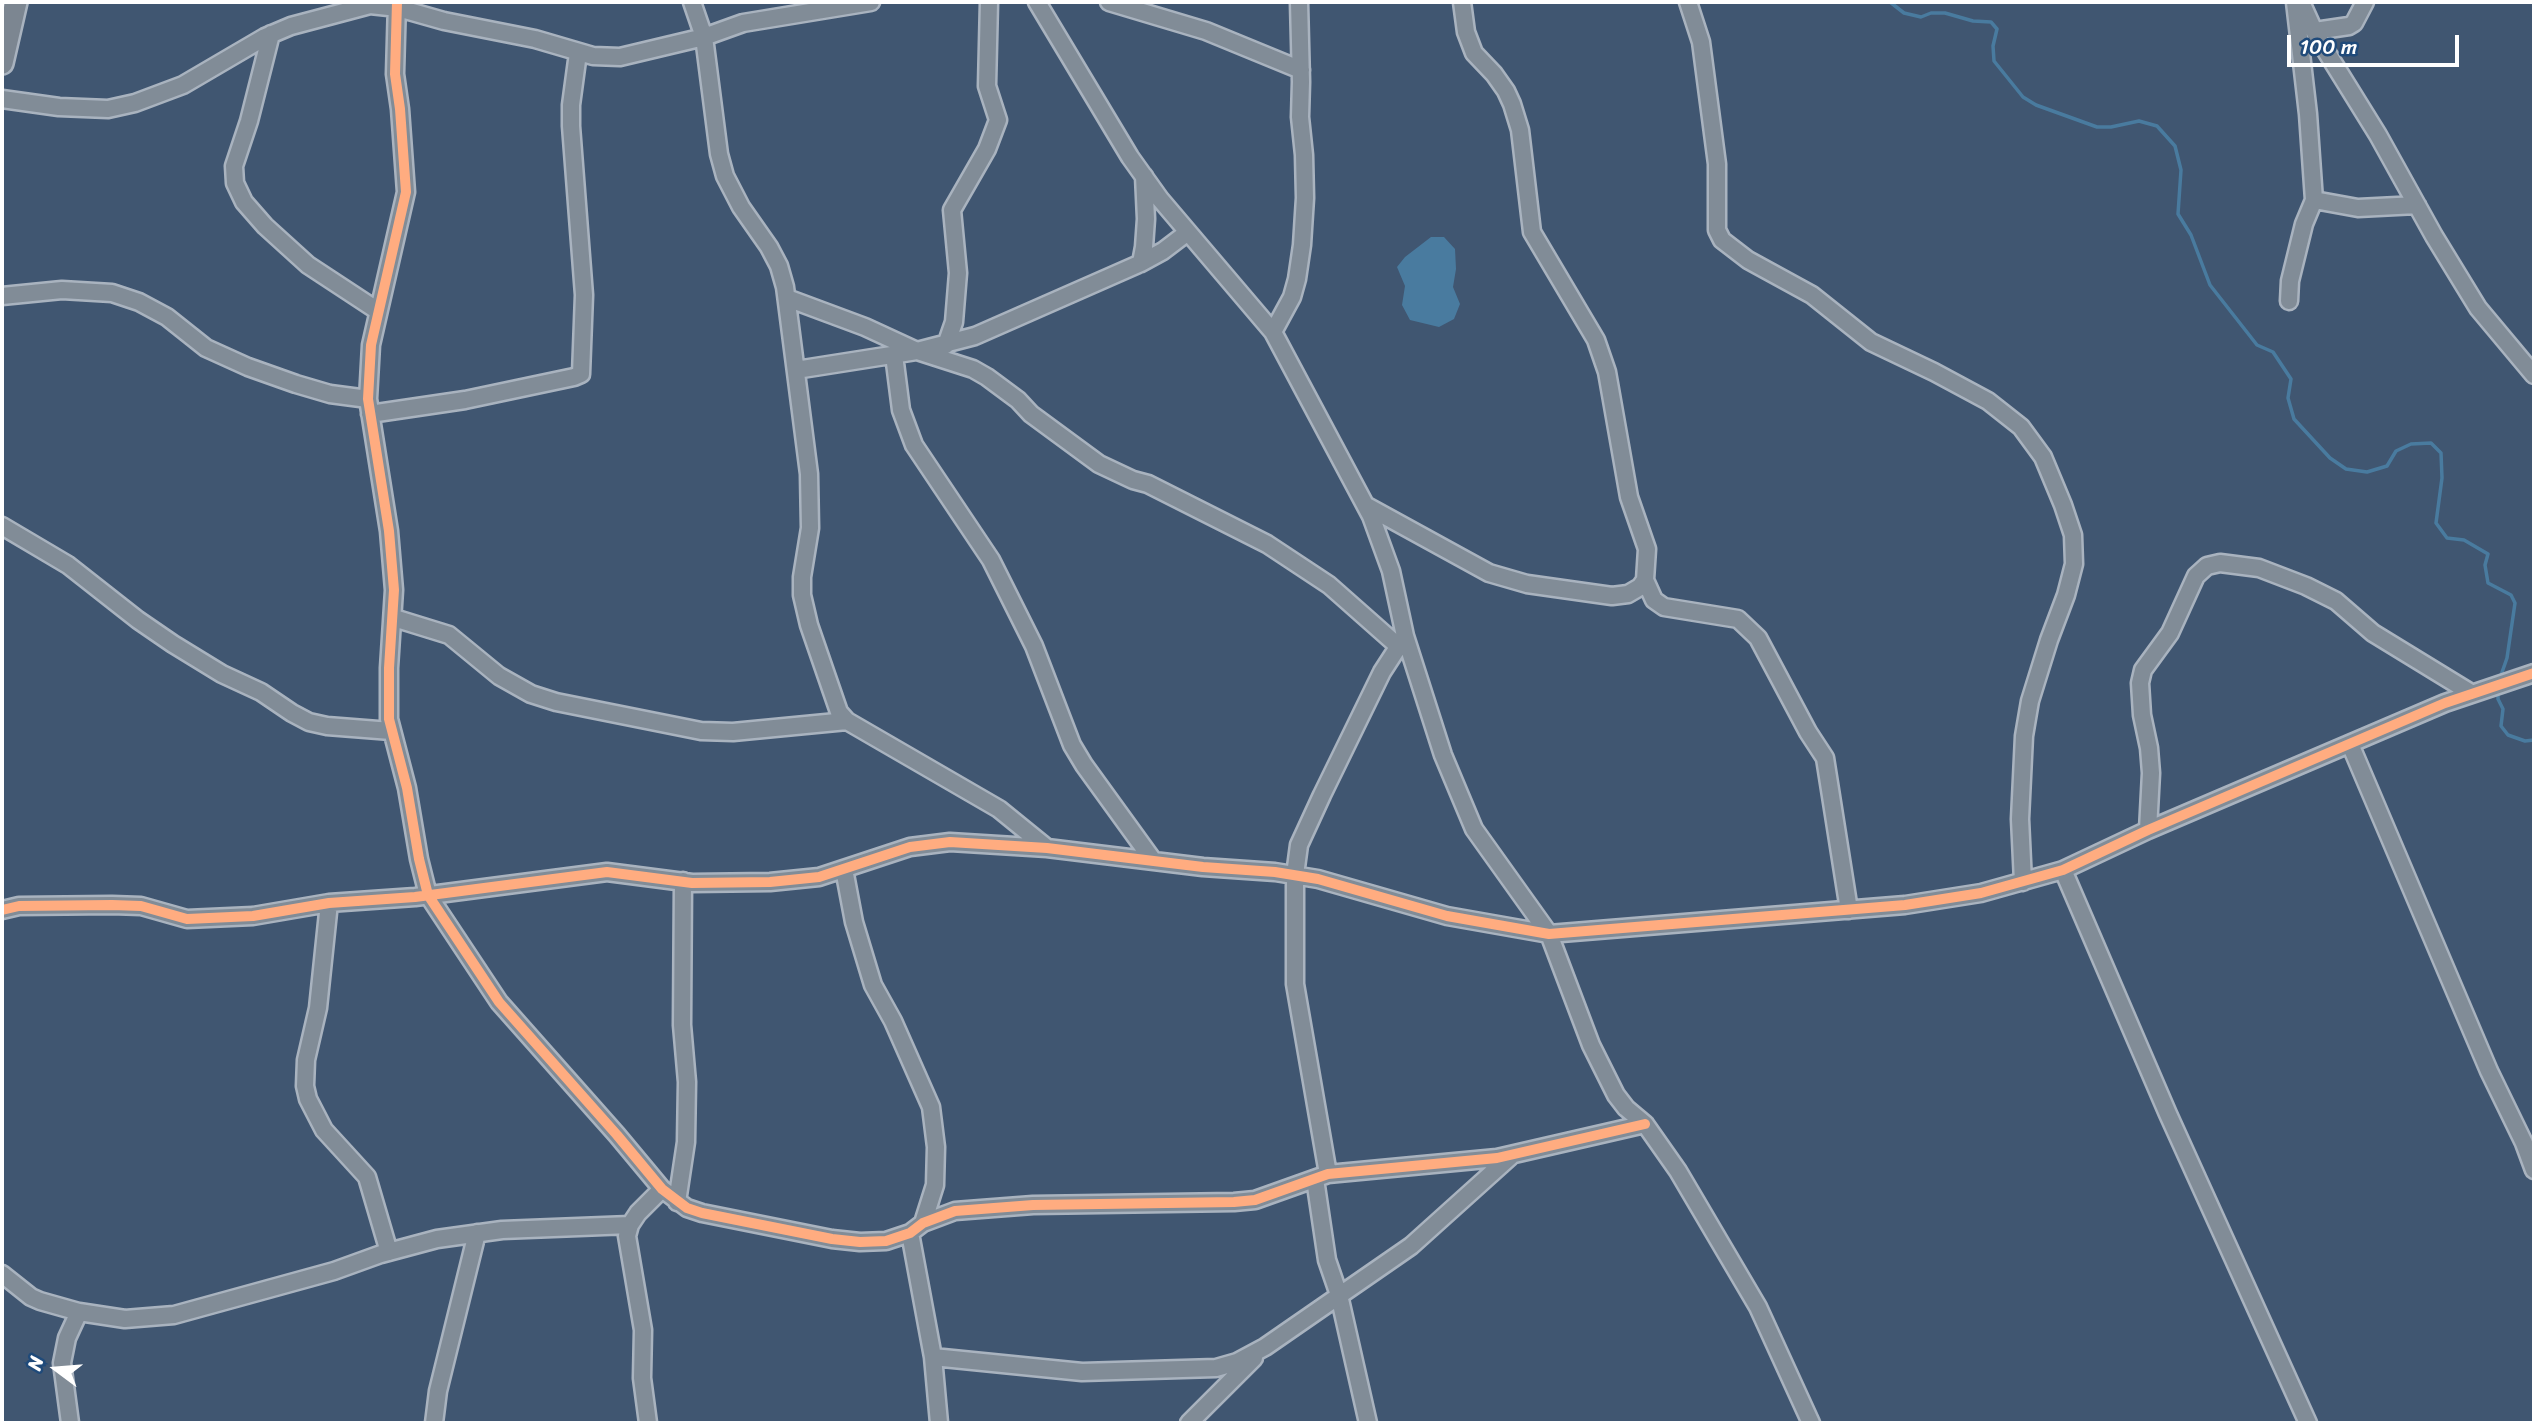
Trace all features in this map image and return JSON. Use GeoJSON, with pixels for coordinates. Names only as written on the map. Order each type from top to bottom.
{"type":"FeatureCollection","features":[{"type":"Feature","properties":{"kind":"main road"},"geometry":{"type":"LineString","coordinates":[[2,63],[16,2]]}},
{"type":"Feature","properties":{"kind":"street"},"geometry":{"type":"LineString","coordinates":[[692,2],[704,37],[724,176],[779,266],[787,299],[809,488],[810,528],[802,577],[802,595],[809,625],[839,712],[847,721],[999,809],[1047,848]]}},
{"type":"Feature","properties":{"kind":"street"},"geometry":{"type":"LineString","coordinates":[[2,99],[59,107],[108,109],[135,103],[183,85],[271,34],[303,22],[370,5],[398,5],[444,22],[536,39],[578,53],[620,57],[704,37],[743,23],[871,2]]}},
{"type":"Feature","properties":{"kind":"street"},"geometry":{"type":"LineString","coordinates":[[946,345],[954,322],[958,273],[952,210],[987,149],[998,120],[987,86],[989,2]]}},
{"type":"Feature","properties":{"kind":"street"},"geometry":{"type":"LineString","coordinates":[[1037,2],[1130,157],[1188,232],[1273,332],[1371,516],[1391,572],[1402,641],[1443,755],[1474,829],[1549,934],[1591,1045],[1616,1095],[1626,1108],[1645,1124],[1678,1171],[1758,1307],[1811,1423]]}},
{"type":"Feature","properties":{"kind":"street"},"geometry":{"type":"LineString","coordinates":[[1109,2],[1206,31],[1301,69]]}},
{"type":"Feature","properties":{"kind":"street"},"geometry":{"type":"LineString","coordinates":[[1273,332],[1292,297],[1302,245],[1305,198],[1300,117],[1299,2]]}},
{"type":"Feature","properties":{"kind":"street"},"geometry":{"type":"LineString","coordinates":[[1462,2],[1466,32],[1474,53],[1506,91],[1520,130],[1532,232],[1596,340],[1607,372],[1629,497],[1647,549],[1645,580],[1654,600],[1664,607],[1738,619],[1758,638],[1808,732],[1825,758],[1849,910]]}},
{"type":"Feature","properties":{"kind":"street"},"geometry":{"type":"LineString","coordinates":[[1688,2],[1701,42],[1717,164],[1717,230],[1722,240],[1748,260],[1812,295],[1871,342],[1988,401],[2021,427],[2043,457],[2063,505],[2073,535],[2074,564],[2029,701],[2021,793],[2023,881]]}},
{"type":"Feature","properties":{"kind":"street"},"geometry":{"type":"LineString","coordinates":[[2289,301],[2290,281],[2304,224],[2314,200],[2308,114],[2295,2]]}},
{"type":"Feature","properties":{"kind":"street"},"geometry":{"type":"LineString","coordinates":[[2301,2],[2315,32],[2478,308],[2534,375]]}},
{"type":"Feature","properties":{"kind":"street"},"geometry":{"type":"LineString","coordinates":[[2315,32],[2349,26],[2354,23],[2365,2]]}},
{"type":"Feature","properties":{"kind":"street"},"geometry":{"type":"LineString","coordinates":[[398,5],[394,44],[395,74],[406,192],[371,345],[369,407],[389,531],[394,590],[389,719],[407,788],[419,859],[428,895],[499,1002],[662,1189],[677,1202],[702,1213],[832,1239],[886,1241],[956,1211],[1033,1205],[1234,1202],[1255,1199],[1322,1177],[1480,1161],[1645,1124]]}},
{"type":"Feature","properties":{"kind":"street"},"geometry":{"type":"LineString","coordinates":[[271,34],[249,121],[234,166],[235,183],[244,202],[265,226],[299,257],[378,311]]}},
{"type":"Feature","properties":{"kind":"street"},"geometry":{"type":"LineString","coordinates":[[2,296],[62,290],[112,293],[139,302],[167,317],[206,348],[248,367],[369,407],[465,400],[574,377],[581,373],[584,295],[570,115],[578,53]]}},
{"type":"Feature","properties":{"kind":"street"},"geometry":{"type":"LineString","coordinates":[[1141,263],[1146,219],[1144,176]]}},
{"type":"Feature","properties":{"kind":"street"},"geometry":{"type":"LineString","coordinates":[[2314,200],[2358,208],[2417,205]]}},
{"type":"Feature","properties":{"kind":"street"},"geometry":{"type":"LineString","coordinates":[[796,370],[917,351],[975,336],[1141,263],[1164,251],[1188,232]]}},
{"type":"Feature","properties":{"kind":"street"},"geometry":{"type":"LineString","coordinates":[[787,299],[865,327],[917,351],[973,369],[1018,400],[1031,415],[1099,464],[1132,480],[1148,484],[1267,544],[1329,584],[1402,641]]}},
{"type":"Feature","properties":{"kind":"street"},"geometry":{"type":"LineString","coordinates":[[894,355],[901,410],[914,445],[991,561],[1034,646],[1072,745],[1152,859]]}},
{"type":"Feature","properties":{"kind":"street"},"geometry":{"type":"LineString","coordinates":[[1365,505],[1489,573],[1527,584],[1612,596],[1628,594],[1640,587],[1645,580]]}},
{"type":"Feature","properties":{"kind":"street"},"geometry":{"type":"LineString","coordinates":[[2,526],[68,565],[173,644],[222,674],[261,692],[309,722],[327,726],[391,730]]}},
{"type":"Feature","properties":{"kind":"street"},"geometry":{"type":"LineString","coordinates":[[2148,830],[2151,773],[2140,683],[2143,670],[2171,633],[2196,576],[2207,566],[2220,563],[2259,568],[2306,586],[2336,601],[2373,633],[2471,693]]}},
{"type":"Feature","properties":{"kind":"street"},"geometry":{"type":"LineString","coordinates":[[394,618],[449,635],[499,676],[531,694],[556,702],[701,731],[733,732],[847,721]]}},
{"type":"Feature","properties":{"kind":"street"},"geometry":{"type":"LineString","coordinates":[[1368,1423],[1339,1295],[1327,1260],[1322,1177],[1295,984],[1295,875],[1299,845],[1382,673],[1402,641]]}},
{"type":"Feature","properties":{"kind":"street"},"geometry":{"type":"LineString","coordinates":[[2,910],[19,906],[141,906],[187,919],[253,916],[328,902],[428,895],[607,872],[683,881],[770,882],[820,877],[910,847],[950,842],[1047,848],[1295,875],[1318,879],[1447,916],[1549,934],[1905,905],[1981,893],[2063,870],[2148,830],[2471,693],[2534,673]]}},
{"type":"Feature","properties":{"kind":"street"},"geometry":{"type":"LineString","coordinates":[[2350,744],[2534,1170]]}},
{"type":"Feature","properties":{"kind":"street"},"geometry":{"type":"LineString","coordinates":[[844,869],[854,922],[873,985],[893,1021],[931,1107],[936,1147],[935,1185],[916,1228],[939,1423]]}},
{"type":"Feature","properties":{"kind":"street"},"geometry":{"type":"LineString","coordinates":[[2063,870],[2168,1114],[2308,1423]]}},
{"type":"Feature","properties":{"kind":"street"},"geometry":{"type":"LineString","coordinates":[[677,1202],[686,1142],[687,1082],[682,1025],[683,881]]}},
{"type":"Feature","properties":{"kind":"street"},"geometry":{"type":"LineString","coordinates":[[328,902],[318,1008],[306,1060],[305,1086],[308,1099],[324,1129],[367,1177],[388,1252]]}},
{"type":"Feature","properties":{"kind":"street"},"geometry":{"type":"LineString","coordinates":[[933,1357],[1082,1372],[1216,1368],[1237,1362],[1265,1347],[1411,1246],[1513,1155]]}},
{"type":"Feature","properties":{"kind":"street"},"geometry":{"type":"LineString","coordinates":[[648,1423],[642,1378],[643,1330],[627,1236],[638,1213],[662,1189]]}},
{"type":"Feature","properties":{"kind":"street"},"geometry":{"type":"LineString","coordinates":[[2,1274],[31,1297],[79,1312],[125,1319],[174,1315],[334,1271],[436,1239],[502,1230],[631,1225]]}},
{"type":"Feature","properties":{"kind":"street"},"geometry":{"type":"LineString","coordinates":[[434,1423],[438,1391],[477,1233]]}},
{"type":"Feature","properties":{"kind":"street"},"geometry":{"type":"LineString","coordinates":[[70,1423],[62,1363],[67,1338],[79,1312]]}},
{"type":"Feature","properties":{"kind":"street"},"geometry":{"type":"LineString","coordinates":[[1189,1423],[1265,1347]]}},
{"type":"Feature","properties":{"kind":"water"},"geometry":{"type":"Polygon","coordinates":[[[1431,237],[1444,237],[1455,249],[1453,287],[1460,304],[1454,319],[1439,327],[1410,320],[1402,305],[1405,286],[1397,267],[1405,257],[1431,237]]]}},
{"type":"Feature","properties":{"kind":"waterway"},"geometry":{"type":"LineString","coordinates":[[1890,2],[1904,13],[1921,17],[1931,13],[1945,13],[1973,21],[1991,22],[1997,29],[1993,46],[1994,61],[2023,97],[2036,105],[2097,127],[2139,121],[2157,126],[2175,146],[2181,170],[2178,214],[2191,235],[2210,285],[2257,345],[2273,352],[2291,379],[2288,398],[2294,419],[2330,458],[2346,469],[2367,472],[2387,466],[2396,451],[2411,444],[2431,443],[2441,453],[2442,478],[2436,523],[2447,538],[2464,540],[2488,554],[2485,565],[2488,583],[2511,595],[2515,603],[2507,658],[2500,678]]}},
{"type":"Feature","properties":{"kind":"waterway"},"geometry":{"type":"LineString","coordinates":[[2498,689],[2498,699],[2503,709],[2501,726],[2508,735],[2525,741],[2534,740]]}},
{"type":"Feature","properties":{"kind":"cycle path"},"geometry":{"type":"LineString","coordinates":[[397,2],[395,74],[406,192],[371,345],[368,399],[389,531],[394,590],[389,719],[407,788],[419,859],[428,895],[499,1002],[662,1189],[687,1208],[702,1213],[832,1239],[886,1241],[910,1233],[923,1223],[955,1211],[1033,1205],[1255,1200],[1328,1174],[1497,1158],[1645,1124]]}},
{"type":"Feature","properties":{"kind":"cycle path"},"geometry":{"type":"LineString","coordinates":[[2,910],[19,906],[112,905],[141,906],[187,919],[253,916],[329,903],[415,897],[607,872],[692,883],[770,882],[819,877],[910,847],[950,842],[1047,848],[1203,867],[1275,872],[1318,879],[1447,916],[1549,934],[1905,905],[1981,893],[2063,870],[2148,830],[2445,703],[2534,673]]}}]}
